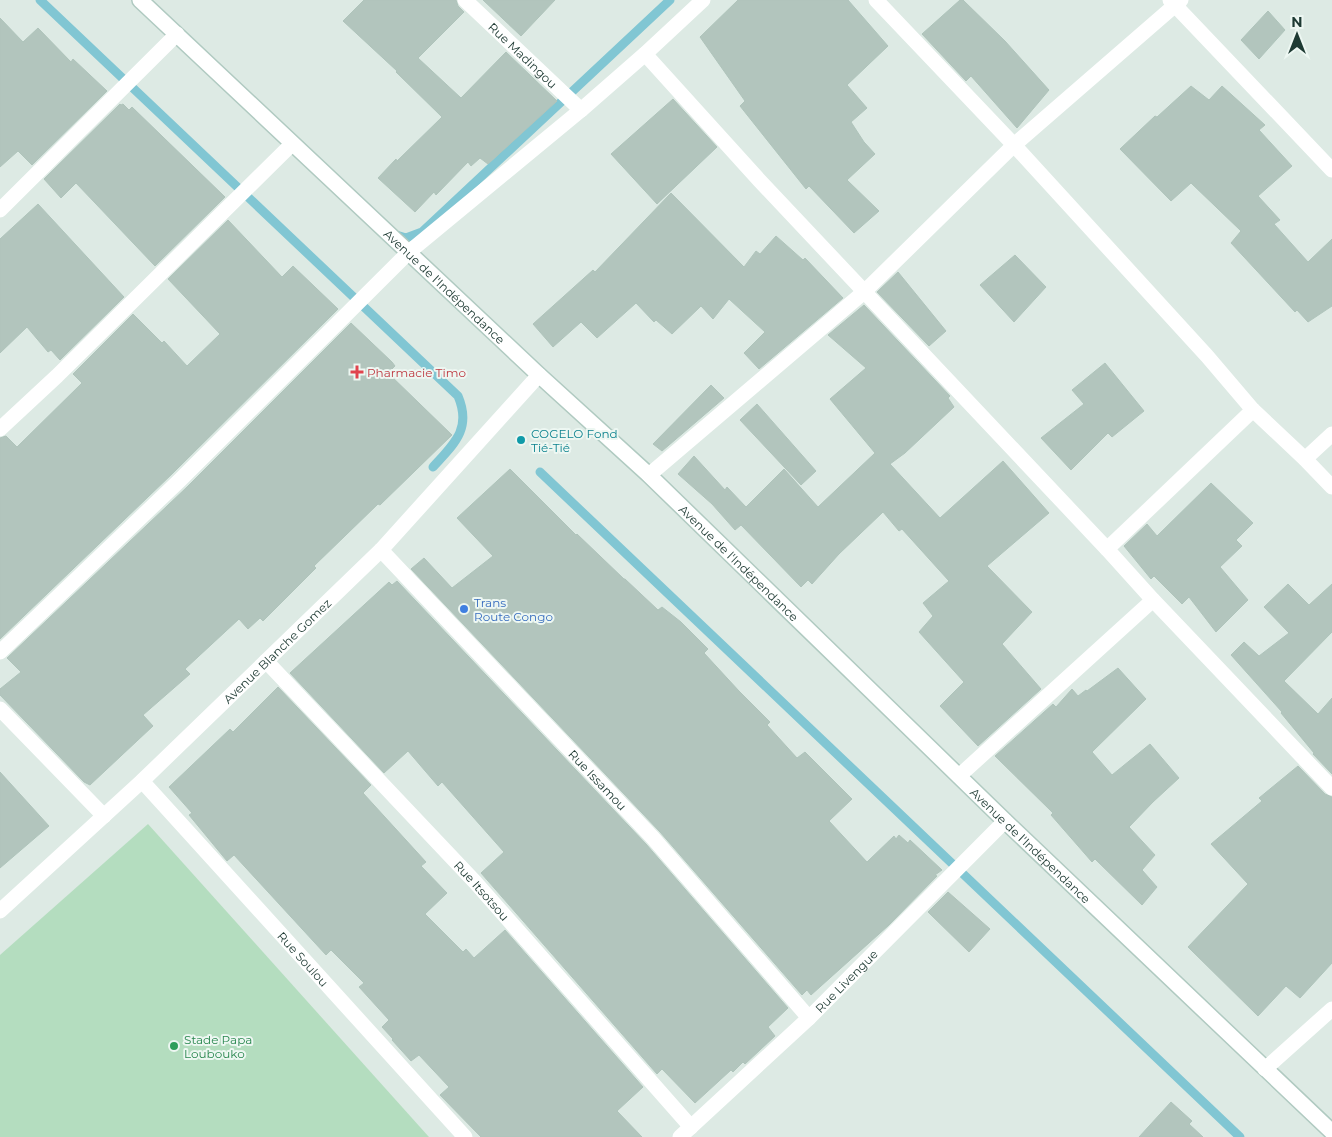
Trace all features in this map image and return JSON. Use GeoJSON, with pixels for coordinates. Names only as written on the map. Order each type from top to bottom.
{"type":"FeatureCollection","features":[{"type":"Feature","properties":{"kind":"street","name":"Avenue de l'Indépendance"},"geometry":{"type":"LineString","coordinates":[[140,0],[539,375],[649,475],[1005,821],[1332,1132]]}},
{"type":"Feature","properties":{"kind":"street","name":"Rue Madingou"},"geometry":{"type":"LineString","coordinates":[[464,0],[581,110]]}},
{"type":"Feature","properties":{"kind":"street"},"geometry":{"type":"LineString","coordinates":[[0,652],[180,480],[409,252],[581,110],[703,0]]}},
{"type":"Feature","properties":{"kind":"street"},"geometry":{"type":"LineString","coordinates":[[876,0],[1014,145],[1207,356],[1253,410],[1332,487]]}},
{"type":"Feature","properties":{"kind":"street"},"geometry":{"type":"LineString","coordinates":[[649,475],[864,292],[1014,145],[1175,2],[1332,170]]}},
{"type":"Feature","properties":{"kind":"street"},"geometry":{"type":"LineString","coordinates":[[0,210],[177,34]]}},
{"type":"Feature","properties":{"kind":"street"},"geometry":{"type":"LineString","coordinates":[[645,54],[759,180],[1332,788]]}},
{"type":"Feature","properties":{"kind":"street"},"geometry":{"type":"LineString","coordinates":[[0,429],[57,376],[292,144]]}},
{"type":"Feature","properties":{"kind":"street","name":"Avenue Blanche Gomez"},"geometry":{"type":"LineString","coordinates":[[0,911],[142,781],[381,550],[539,375]]}},
{"type":"Feature","properties":{"kind":"street"},"geometry":{"type":"LineString","coordinates":[[1107,549],[1253,410]]}},
{"type":"Feature","properties":{"kind":"street"},"geometry":{"type":"LineString","coordinates":[[1305,459],[1332,434]]}},
{"type":"Feature","properties":{"kind":"street","name":"Rue Issamou"},"geometry":{"type":"LineString","coordinates":[[381,550],[647,831],[808,1018]]}},
{"type":"Feature","properties":{"kind":"street"},"geometry":{"type":"LineString","coordinates":[[959,776],[1153,600]]}},
{"type":"Feature","properties":{"kind":"street","name":"Rue Itsotsou"},"geometry":{"type":"LineString","coordinates":[[266,661],[475,882],[686,1132]]}},
{"type":"Feature","properties":{"kind":"street"},"geometry":{"type":"LineString","coordinates":[[0,709],[104,816]]}},
{"type":"Feature","properties":{"kind":"street","name":"Rue Soulou"},"geometry":{"type":"LineString","coordinates":[[142,781],[464,1137]]}},
{"type":"Feature","properties":{"kind":"street","name":"Rue Livengue"},"geometry":{"type":"LineString","coordinates":[[686,1132],[808,1018],[1005,821]]}},
{"type":"Feature","properties":{"kind":"street"},"geometry":{"type":"LineString","coordinates":[[1265,1069],[1332,1009]]}},
{"type":"Feature","properties":{"kind":"green space","name":"Stade Papa Loubouko"},"geometry":{"type":"Polygon","coordinates":[[[148,824],[429,1137],[0,1137],[0,955],[148,824]]]}},
{"type":"Feature","properties":{"kind":"building"},"geometry":{"type":"Polygon","coordinates":[[[364,0],[456,0],[458,6],[464,12],[418,58],[461,98],[506,52],[557,101],[488,164],[480,158],[471,166],[468,162],[436,195],[434,192],[415,212],[378,178],[442,117],[397,71],[343,21],[364,0]]]}},
{"type":"Feature","properties":{"kind":"building"},"geometry":{"type":"Polygon","coordinates":[[[483,0],[555,0],[521,36],[483,0]]]}},
{"type":"Feature","properties":{"kind":"building"},"geometry":{"type":"Polygon","coordinates":[[[738,0],[848,0],[888,46],[847,85],[867,108],[851,122],[864,142],[875,154],[847,180],[879,211],[854,233],[809,186],[806,189],[740,106],[745,101],[700,37],[738,0]]]}},
{"type":"Feature","properties":{"kind":"building"},"geometry":{"type":"Polygon","coordinates":[[[960,0],[963,0],[1005,41],[1049,90],[1017,128],[971,76],[966,81],[922,34],[960,0]]]}},
{"type":"Feature","properties":{"kind":"building"},"geometry":{"type":"Polygon","coordinates":[[[1268,11],[1285,30],[1259,59],[1241,40],[1268,11]]]}},
{"type":"Feature","properties":{"kind":"building"},"geometry":{"type":"Polygon","coordinates":[[[0,18],[23,42],[38,28],[71,62],[73,59],[107,91],[32,165],[18,151],[0,167],[0,18]]]}},
{"type":"Feature","properties":{"kind":"building"},"geometry":{"type":"Polygon","coordinates":[[[1191,86],[1209,100],[1222,86],[1265,125],[1259,130],[1292,166],[1258,196],[1280,220],[1274,224],[1308,262],[1332,239],[1332,306],[1308,322],[1297,310],[1295,312],[1231,243],[1241,231],[1191,183],[1171,201],[1120,149],[1191,86]]]}},
{"type":"Feature","properties":{"kind":"building"},"geometry":{"type":"Polygon","coordinates":[[[673,99],[717,147],[657,204],[611,154],[673,99]]]}},
{"type":"Feature","properties":{"kind":"building"},"geometry":{"type":"Polygon","coordinates":[[[120,104],[123,104],[129,110],[132,107],[225,197],[155,266],[76,183],[61,198],[44,179],[120,104]]]}},
{"type":"Feature","properties":{"kind":"building"},"geometry":{"type":"Polygon","coordinates":[[[671,193],[744,267],[756,251],[760,254],[776,236],[803,260],[805,258],[843,298],[759,369],[744,353],[765,332],[729,299],[713,319],[701,306],[672,334],[656,320],[654,322],[636,303],[597,338],[581,322],[553,347],[533,324],[593,270],[595,272],[671,193]]]}},
{"type":"Feature","properties":{"kind":"building"},"geometry":{"type":"Polygon","coordinates":[[[38,204],[124,297],[60,360],[51,350],[48,352],[27,327],[0,353],[0,239],[38,204]]]}},
{"type":"Feature","properties":{"kind":"building"},"geometry":{"type":"Polygon","coordinates":[[[228,220],[282,277],[293,266],[338,309],[173,473],[0,639],[0,438],[6,436],[17,447],[82,383],[73,374],[133,314],[162,343],[164,341],[187,366],[220,334],[168,279],[228,220]]]}},
{"type":"Feature","properties":{"kind":"building"},"geometry":{"type":"Polygon","coordinates":[[[1015,255],[1046,287],[1014,322],[980,285],[1015,255]]]}},
{"type":"Feature","properties":{"kind":"building"},"geometry":{"type":"Polygon","coordinates":[[[898,272],[946,331],[929,346],[877,292],[898,272]]]}},
{"type":"Feature","properties":{"kind":"building"},"geometry":{"type":"Polygon","coordinates":[[[864,305],[950,396],[948,398],[954,407],[905,453],[890,464],[940,518],[1003,461],[1049,513],[987,566],[1032,612],[1002,644],[1041,689],[978,746],[940,706],[964,682],[919,632],[933,616],[923,603],[949,581],[902,529],[899,531],[883,512],[839,554],[812,584],[808,580],[801,587],[741,525],[735,530],[712,504],[678,474],[694,456],[725,490],[727,487],[746,507],[784,469],[818,507],[875,453],[830,399],[866,368],[828,335],[864,305]]]}},
{"type":"Feature","properties":{"kind":"building"},"geometry":{"type":"Polygon","coordinates":[[[351,323],[395,366],[388,373],[452,435],[314,566],[316,568],[263,621],[260,618],[248,629],[239,619],[185,669],[190,674],[143,715],[153,726],[90,785],[84,782],[0,695],[0,689],[21,672],[7,658],[187,487],[351,323]]]}},
{"type":"Feature","properties":{"kind":"building"},"geometry":{"type":"Polygon","coordinates":[[[1105,363],[1144,411],[1112,437],[1108,433],[1071,470],[1041,438],[1084,404],[1072,390],[1105,363]]]}},
{"type":"Feature","properties":{"kind":"building"},"geometry":{"type":"Polygon","coordinates":[[[711,385],[724,398],[662,451],[653,444],[711,385]]]}},
{"type":"Feature","properties":{"kind":"building"},"geometry":{"type":"Polygon","coordinates":[[[757,404],[816,471],[801,485],[740,420],[757,404]]]}},
{"type":"Feature","properties":{"kind":"building"},"geometry":{"type":"Polygon","coordinates":[[[510,469],[576,535],[658,610],[662,607],[681,622],[708,649],[704,653],[770,722],[767,725],[797,758],[805,752],[852,799],[829,821],[867,862],[894,836],[896,839],[899,835],[908,843],[910,840],[942,870],[935,875],[937,876],[889,925],[811,995],[807,990],[802,995],[660,832],[411,569],[424,558],[452,588],[493,556],[457,518],[510,469]]]}},
{"type":"Feature","properties":{"kind":"building"},"geometry":{"type":"Polygon","coordinates":[[[1211,483],[1253,523],[1236,540],[1242,546],[1220,567],[1248,600],[1216,632],[1189,597],[1182,604],[1154,576],[1151,579],[1124,546],[1147,524],[1157,536],[1211,483]]]}},
{"type":"Feature","properties":{"kind":"building"},"geometry":{"type":"Polygon","coordinates":[[[397,581],[646,844],[788,1008],[768,1027],[775,1036],[745,1064],[743,1062],[733,1072],[731,1070],[695,1103],[662,1069],[657,1074],[481,873],[504,852],[442,782],[438,786],[408,751],[384,773],[290,673],[389,582],[392,585],[397,581]]]}},
{"type":"Feature","properties":{"kind":"building"},"geometry":{"type":"Polygon","coordinates":[[[1288,584],[1309,605],[1332,584],[1332,632],[1284,681],[1318,714],[1332,698],[1332,774],[1313,754],[1282,712],[1231,655],[1244,642],[1259,656],[1289,633],[1264,607],[1288,584]]]}},
{"type":"Feature","properties":{"kind":"building"},"geometry":{"type":"Polygon","coordinates":[[[1118,668],[1146,699],[1092,752],[1112,775],[1150,744],[1179,778],[1129,827],[1155,855],[1142,870],[1157,887],[1142,905],[1095,859],[1092,862],[1051,815],[1053,813],[995,756],[1053,704],[1056,707],[1072,689],[1078,696],[1118,668]]]}},
{"type":"Feature","properties":{"kind":"building"},"geometry":{"type":"Polygon","coordinates":[[[278,687],[371,785],[363,793],[426,862],[421,866],[447,893],[425,914],[463,952],[466,949],[474,958],[505,930],[643,1087],[617,1111],[642,1137],[481,1137],[440,1095],[449,1087],[419,1055],[411,1061],[382,1027],[389,1020],[359,987],[364,983],[331,950],[326,955],[234,855],[227,861],[189,815],[192,813],[169,787],[230,729],[233,732],[278,687]]]}},
{"type":"Feature","properties":{"kind":"building"},"geometry":{"type":"Polygon","coordinates":[[[1298,766],[1325,794],[1332,797],[1332,963],[1300,998],[1286,986],[1258,1016],[1188,947],[1248,884],[1211,844],[1262,801],[1259,798],[1298,766]]]}},
{"type":"Feature","properties":{"kind":"building"},"geometry":{"type":"Polygon","coordinates":[[[0,772],[49,826],[0,868],[0,772]]]}},
{"type":"Feature","properties":{"kind":"building"},"geometry":{"type":"Polygon","coordinates":[[[948,892],[990,929],[969,952],[928,912],[948,892]]]}},
{"type":"Feature","properties":{"kind":"building"},"geometry":{"type":"Polygon","coordinates":[[[1171,1102],[1192,1121],[1189,1124],[1203,1137],[1139,1137],[1171,1102]]]}},
{"type":"Feature","properties":{"kind":"waterway"},"geometry":{"type":"LineString","coordinates":[[40,0],[458,396],[462,408],[462,427],[454,443],[433,467]]}},
{"type":"Feature","properties":{"kind":"waterway"},"geometry":{"type":"LineString","coordinates":[[393,234],[406,238],[422,232],[670,0]]}},
{"type":"Feature","properties":{"kind":"waterway"},"geometry":{"type":"LineString","coordinates":[[540,472],[1240,1137]]}},
{"type":"Feature","properties":{"kind":"place","name":"Pharmacie Timo"},"geometry":{"type":"Point","coordinates":[357,372]}},
{"type":"Feature","properties":{"kind":"place","name":"COGELO Fond Tié-Tié"},"geometry":{"type":"Point","coordinates":[521,440]}},
{"type":"Feature","properties":{"kind":"place","name":"Trans Route Congo"},"geometry":{"type":"Point","coordinates":[464,609]}},
{"type":"Feature","properties":{"kind":"place","name":"Stade Papa Loubouko"},"geometry":{"type":"Point","coordinates":[174,1046]}}]}
